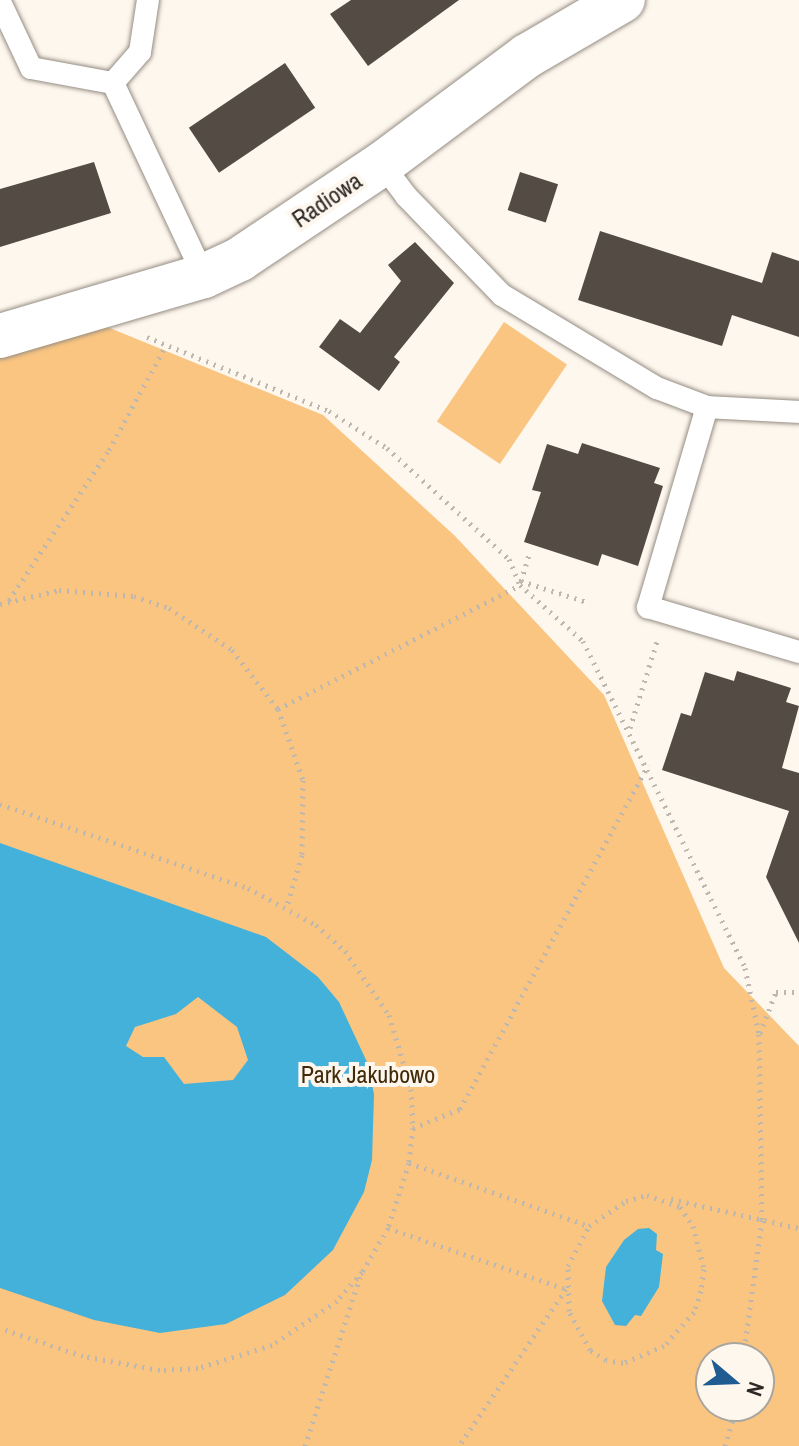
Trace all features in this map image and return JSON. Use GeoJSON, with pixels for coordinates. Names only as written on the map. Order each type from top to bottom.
{"type":"FeatureCollection","features":[{"type":"Feature","properties":{"kind":"street","name":"Radiowa"},"geometry":{"type":"LineString","coordinates":[[0,336],[204,276],[240,259],[382,164],[527,56],[623,0]]}},
{"type":"Feature","properties":{"kind":"lane"},"geometry":{"type":"LineString","coordinates":[[113,83],[140,52],[148,0]]}},
{"type":"Feature","properties":{"kind":"lane"},"geometry":{"type":"LineString","coordinates":[[0,2],[31,68],[113,83]]}},
{"type":"Feature","properties":{"kind":"lane"},"geometry":{"type":"LineString","coordinates":[[113,83],[204,276]]}},
{"type":"Feature","properties":{"kind":"lane"},"geometry":{"type":"LineString","coordinates":[[382,164],[406,196],[502,295],[657,388],[707,407],[799,412]]}},
{"type":"Feature","properties":{"kind":"lane"},"geometry":{"type":"LineString","coordinates":[[707,407],[648,607],[799,652]]}},
{"type":"Feature","properties":{"kind":"path"},"geometry":{"type":"LineString","coordinates":[[139,334],[329,411],[387,448],[509,559],[521,583],[583,641],[648,765],[745,968],[759,1034],[762,1220],[745,1342]]}},
{"type":"Feature","properties":{"kind":"path"},"geometry":{"type":"LineString","coordinates":[[8,601],[109,450],[166,345]]}},
{"type":"Feature","properties":{"kind":"path"},"geometry":{"type":"LineString","coordinates":[[521,583],[529,555]]}},
{"type":"Feature","properties":{"kind":"path"},"geometry":{"type":"LineString","coordinates":[[278,709],[521,583],[590,603]]}},
{"type":"Feature","properties":{"kind":"path"},"geometry":{"type":"LineString","coordinates":[[0,604],[59,590],[97,590],[169,608],[232,650],[278,709],[303,780],[306,817],[302,855],[287,906]]}},
{"type":"Feature","properties":{"kind":"path"},"geometry":{"type":"LineString","coordinates":[[630,729],[661,629]]}},
{"type":"Feature","properties":{"kind":"path"},"geometry":{"type":"LineString","coordinates":[[413,1128],[460,1109],[648,765]]}},
{"type":"Feature","properties":{"kind":"path"},"geometry":{"type":"LineString","coordinates":[[0,804],[287,906],[345,951],[389,1015],[411,1089],[413,1128],[409,1163],[388,1228],[362,1272],[305,1446]]}},
{"type":"Feature","properties":{"kind":"path"},"geometry":{"type":"LineString","coordinates":[[759,1034],[776,992],[799,992]]}},
{"type":"Feature","properties":{"kind":"path"},"geometry":{"type":"LineString","coordinates":[[409,1163],[589,1226]]}},
{"type":"Feature","properties":{"kind":"path"},"geometry":{"type":"LineString","coordinates":[[667,1198],[693,1226],[704,1269],[694,1312],[664,1346],[623,1363],[606,1360],[590,1350],[577,1332],[566,1289],[568,1266],[589,1226],[626,1201],[647,1195],[667,1198],[799,1228]]}},
{"type":"Feature","properties":{"kind":"path"},"geometry":{"type":"LineString","coordinates":[[388,1228],[566,1289]]}},
{"type":"Feature","properties":{"kind":"path"},"geometry":{"type":"LineString","coordinates":[[0,1328],[121,1366],[198,1368],[272,1345],[306,1326],[362,1272]]}},
{"type":"Feature","properties":{"kind":"path"},"geometry":{"type":"LineString","coordinates":[[459,1446],[566,1289]]}},
{"type":"Feature","properties":{"kind":"path"},"geometry":{"type":"LineString","coordinates":[[725,1446],[732,1422]]}},
{"type":"Feature","properties":{"kind":"green space"},"geometry":{"type":"Polygon","coordinates":[[[504,322],[567,364],[500,464],[437,421],[504,322]]]}},
{"type":"Feature","properties":{"kind":"green space","name":"Park Jakubowo"},"geometry":{"type":"Polygon","coordinates":[[[100,324],[323,415],[455,536],[604,695],[724,968],[799,1046],[799,1446],[0,1446],[0,356],[100,324]]]}},
{"type":"Feature","properties":{"kind":"water"},"geometry":{"type":"Polygon","coordinates":[[[0,843],[266,937],[318,977],[339,1002],[367,1062],[374,1094],[372,1160],[364,1192],[333,1250],[285,1295],[226,1324],[160,1333],[94,1320],[0,1288],[0,843]],[[198,997],[176,1014],[135,1027],[126,1046],[143,1057],[164,1057],[184,1084],[233,1080],[248,1060],[237,1027],[198,997]]]}},
{"type":"Feature","properties":{"kind":"water"},"geometry":{"type":"Polygon","coordinates":[[[649,1228],[657,1234],[656,1250],[663,1254],[659,1287],[641,1316],[635,1315],[626,1326],[615,1325],[602,1301],[606,1267],[624,1240],[638,1229],[649,1228]]]}},
{"type":"Feature","properties":{"kind":"building"},"geometry":{"type":"Polygon","coordinates":[[[351,0],[459,0],[368,66],[330,14],[351,0]]]}},
{"type":"Feature","properties":{"kind":"building"},"geometry":{"type":"Polygon","coordinates":[[[285,63],[315,108],[219,173],[189,128],[285,63]]]}},
{"type":"Feature","properties":{"kind":"building"},"geometry":{"type":"Polygon","coordinates":[[[94,162],[111,213],[0,247],[0,189],[94,162]]]}},
{"type":"Feature","properties":{"kind":"building"},"geometry":{"type":"Polygon","coordinates":[[[520,172],[558,184],[546,222],[508,210],[520,172]]]}},
{"type":"Feature","properties":{"kind":"building"},"geometry":{"type":"Polygon","coordinates":[[[600,231],[762,283],[772,252],[799,261],[799,337],[732,315],[722,346],[578,300],[600,231]]]}},
{"type":"Feature","properties":{"kind":"building"},"geometry":{"type":"Polygon","coordinates":[[[415,242],[454,283],[394,357],[400,362],[379,391],[319,347],[340,319],[360,333],[401,281],[388,265],[415,242]]]}},
{"type":"Feature","properties":{"kind":"building"},"geometry":{"type":"Polygon","coordinates":[[[582,443],[660,468],[654,483],[663,486],[638,566],[602,554],[598,566],[524,542],[541,492],[532,490],[547,444],[578,454],[582,443]]]}},
{"type":"Feature","properties":{"kind":"building"},"geometry":{"type":"Polygon","coordinates":[[[737,671],[791,688],[786,702],[799,706],[782,768],[799,773],[799,943],[766,877],[789,811],[662,770],[681,713],[691,716],[705,672],[734,681],[737,671]]]}}]}
